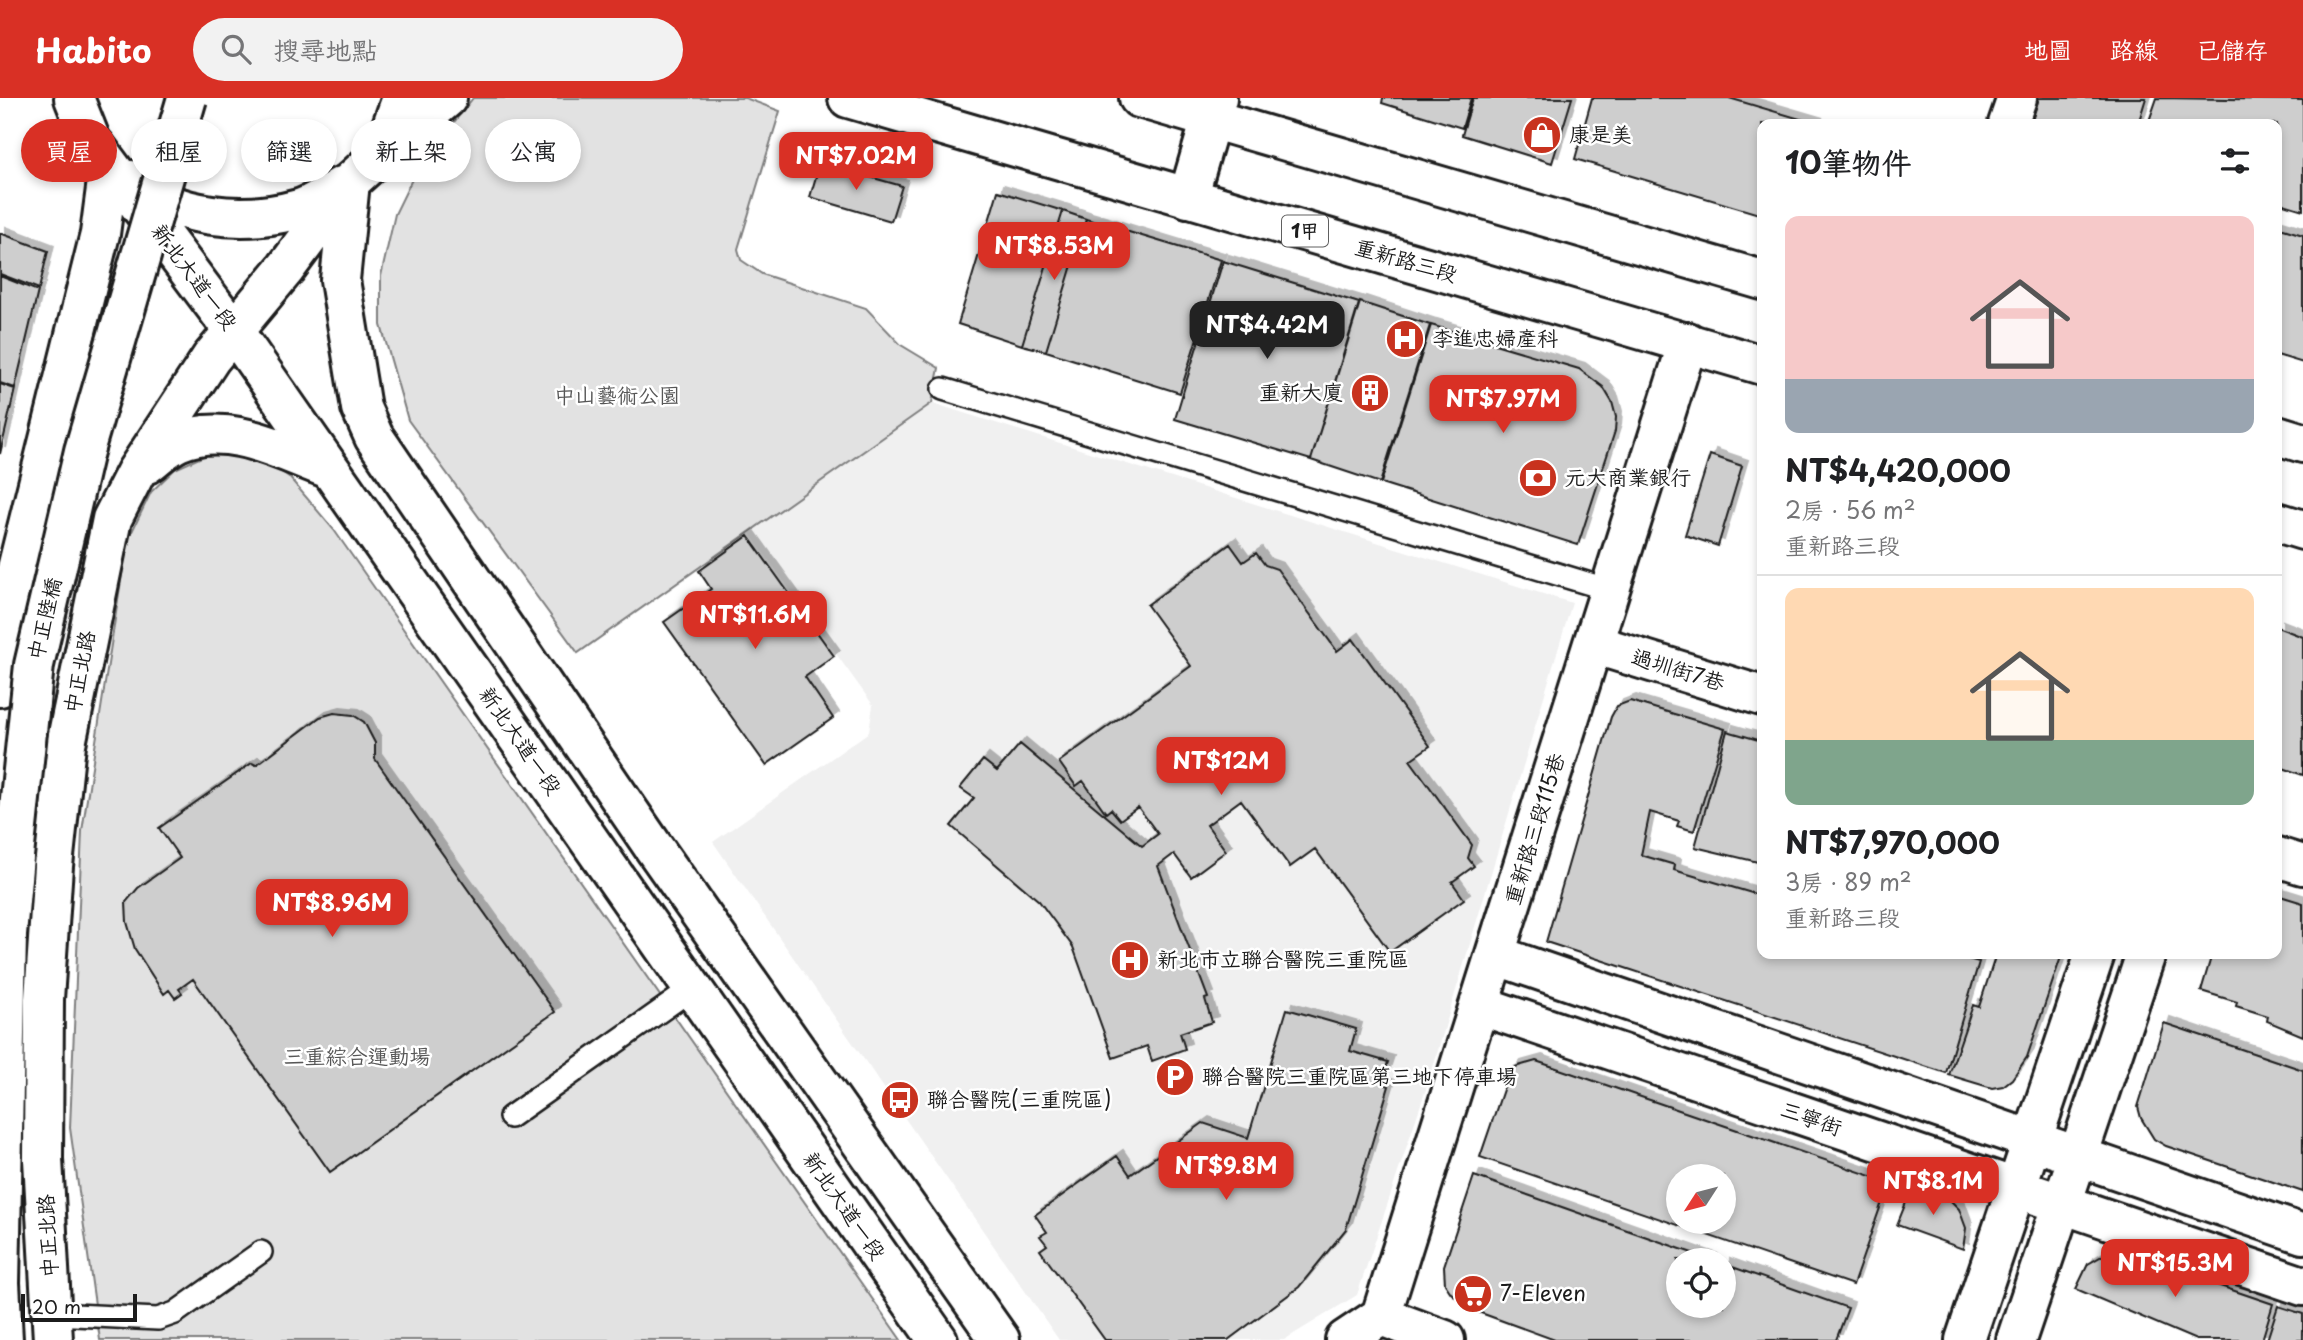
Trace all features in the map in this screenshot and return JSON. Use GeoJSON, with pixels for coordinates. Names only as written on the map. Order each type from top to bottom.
{"type":"FeatureCollection","features":[{"type":"Feature","properties":{"kind":"street"},"geometry":{"type":"LineString","coordinates":[[74,98],[83,119]]}},
{"type":"Feature","properties":{"kind":"street","name":"中正陸橋"},"geometry":{"type":"LineString","coordinates":[[2,1157],[7,933],[37,651],[84,450],[187,98]]}},
{"type":"Feature","properties":{"kind":"street","name":"中正北路"},"geometry":{"type":"LineString","coordinates":[[394,119],[402,98]]}},
{"type":"Feature","properties":{"kind":"street"},"geometry":{"type":"LineString","coordinates":[[422,119],[447,98]]}},
{"type":"Feature","properties":{"kind":"street","name":"重新路三段"},"geometry":{"type":"LineString","coordinates":[[848,98],[1757,363]]}},
{"type":"Feature","properties":{"kind":"street"},"geometry":{"type":"LineString","coordinates":[[1139,98],[1214,108],[1757,278]]}},
{"type":"Feature","properties":{"kind":"street"},"geometry":{"type":"LineString","coordinates":[[2010,119],[2017,98]]}},
{"type":"Feature","properties":{"kind":"street"},"geometry":{"type":"LineString","coordinates":[[1188,198],[1214,108]]}},
{"type":"Feature","properties":{"kind":"street"},"geometry":{"type":"LineString","coordinates":[[117,166],[138,186],[190,212],[245,219],[301,209],[350,182]]}},
{"type":"Feature","properties":{"kind":"street","name":"新北大道一段"},"geometry":{"type":"LineString","coordinates":[[117,175],[233,330],[938,1340]]}},
{"type":"Feature","properties":{"kind":"street"},"geometry":{"type":"LineString","coordinates":[[0,687],[7,580],[100,234],[107,182]]}},
{"type":"Feature","properties":{"kind":"street"},"geometry":{"type":"LineString","coordinates":[[350,182],[340,280],[361,408],[374,437],[645,833],[1000,1340]]}},
{"type":"Feature","properties":{"kind":"street","name":"中正北路"},"geometry":{"type":"LineString","coordinates":[[47,1331],[43,1158],[44,999],[53,866],[66,744],[112,519],[136,472],[211,358],[286,268],[350,182]]}},
{"type":"Feature","properties":{"kind":"street","name":"重新路三段115巷"},"geometry":{"type":"LineString","coordinates":[[1381,1316],[1688,342]]}},
{"type":"Feature","properties":{"kind":"street"},"geometry":{"type":"LineString","coordinates":[[136,472],[178,442],[210,435],[243,436],[330,469]]}},
{"type":"Feature","properties":{"kind":"street"},"geometry":{"type":"LineString","coordinates":[[2282,437],[2303,443]]}},
{"type":"Feature","properties":{"kind":"street"},"geometry":{"type":"LineString","coordinates":[[2282,524],[2303,530]]}},
{"type":"Feature","properties":{"kind":"street"},"geometry":{"type":"LineString","coordinates":[[7,580],[94,599]]}},
{"type":"Feature","properties":{"kind":"street","name":"過圳街7巷"},"geometry":{"type":"LineString","coordinates":[[1593,644],[1757,694]]}},
{"type":"Feature","properties":{"kind":"street"},"geometry":{"type":"LineString","coordinates":[[2282,859],[2303,865]]}},
{"type":"Feature","properties":{"kind":"street"},"geometry":{"type":"LineString","coordinates":[[1495,955],[2303,1234]]}},
{"type":"Feature","properties":{"kind":"street"},"geometry":{"type":"LineString","coordinates":[[1965,1340],[2093,959]]}},
{"type":"Feature","properties":{"kind":"street"},"geometry":{"type":"LineString","coordinates":[[2016,1340],[2144,959]]}},
{"type":"Feature","properties":{"kind":"street","name":"三寧街"},"geometry":{"type":"LineString","coordinates":[[1479,1005],[2303,1286]]}},
{"type":"Feature","properties":{"kind":"street"},"geometry":{"type":"LineString","coordinates":[[2,1157],[28,1318],[47,1331]]}},
{"type":"Feature","properties":{"kind":"street","name":"中正北路"},"geometry":{"type":"LineString","coordinates":[[2,1157],[2,1340]]}},
{"type":"Feature","properties":{"kind":"street"},"geometry":{"type":"LineString","coordinates":[[1345,1340],[1381,1316],[1445,1340]]}},
{"type":"Feature","properties":{"kind":"lane"},"geometry":{"type":"LineString","coordinates":[[943,389],[1610,590]]}},
{"type":"Feature","properties":{"kind":"lane"},"geometry":{"type":"LineString","coordinates":[[510,1117],[693,988]]}},
{"type":"Feature","properties":{"kind":"lane"},"geometry":{"type":"LineString","coordinates":[[47,1331],[158,1319],[175,1313],[261,1252]]}},
{"type":"Feature","properties":{"kind":"shaded area","name":"新北市立聯合醫院三重院區"},"geometry":{"type":"Polygon","coordinates":[[[932,403],[1572,603],[1430,1077],[1357,1295],[1284,1340],[1059,1340],[713,842],[869,732],[873,705],[748,532],[932,403]]]}},
{"type":"Feature","properties":{"kind":"green space","name":"中山藝術公園"},"geometry":{"type":"Polygon","coordinates":[[[473,98],[745,98],[780,111],[738,249],[741,260],[762,274],[866,308],[901,345],[939,368],[932,403],[578,653],[408,420],[381,325],[381,276],[395,214],[411,182],[471,182],[471,119],[457,119],[473,98]]]}},
{"type":"Feature","properties":{"kind":"green space","name":"三重綜合運動場"},"geometry":{"type":"Polygon","coordinates":[[[208,454],[260,457],[289,477],[334,530],[901,1340],[100,1340],[70,1128],[82,831],[127,542],[151,492],[175,469],[208,454]]]}},
{"type":"Feature","properties":{"kind":"building"},"geometry":{"type":"Polygon","coordinates":[[[1383,98],[1471,98],[1462,128],[1382,103],[1383,98]]]}},
{"type":"Feature","properties":{"kind":"building"},"geometry":{"type":"Polygon","coordinates":[[[1473,98],[1572,98],[1552,163],[1462,135],[1473,98]]]}},
{"type":"Feature","properties":{"kind":"building"},"geometry":{"type":"Polygon","coordinates":[[[1592,98],[1729,98],[1800,119],[1757,119],[1757,214],[1575,159],[1592,98]]]}},
{"type":"Feature","properties":{"kind":"building"},"geometry":{"type":"Polygon","coordinates":[[[2039,98],[2146,98],[2140,119],[2033,119],[2039,98]]]}},
{"type":"Feature","properties":{"kind":"building"},"geometry":{"type":"Polygon","coordinates":[[[2157,98],[2303,100],[2303,210],[2282,204],[2282,119],[2150,119],[2157,98]]]}},
{"type":"Feature","properties":{"kind":"building"},"geometry":{"type":"Polygon","coordinates":[[[820,163],[902,186],[891,221],[810,197],[820,163]]]}},
{"type":"Feature","properties":{"kind":"building"},"geometry":{"type":"Polygon","coordinates":[[[998,191],[1063,211],[1022,345],[958,324],[998,191]]]}},
{"type":"Feature","properties":{"kind":"building"},"geometry":{"type":"Polygon","coordinates":[[[1063,211],[1086,219],[1046,351],[1022,345],[1063,211]]]}},
{"type":"Feature","properties":{"kind":"building"},"geometry":{"type":"Polygon","coordinates":[[[1086,219],[1221,260],[1180,393],[1046,351],[1086,219]]]}},
{"type":"Feature","properties":{"kind":"building"},"geometry":{"type":"Polygon","coordinates":[[[2282,229],[2303,235],[2303,363],[2282,357],[2282,229]]]}},
{"type":"Feature","properties":{"kind":"building"},"geometry":{"type":"Polygon","coordinates":[[[0,233],[48,251],[39,289],[0,274],[0,233]]]}},
{"type":"Feature","properties":{"kind":"building"},"geometry":{"type":"Polygon","coordinates":[[[1223,261],[1359,303],[1311,460],[1175,419],[1223,261]]]}},
{"type":"Feature","properties":{"kind":"building"},"geometry":{"type":"Polygon","coordinates":[[[0,276],[38,291],[15,388],[0,383],[0,276]]]}},
{"type":"Feature","properties":{"kind":"building","name":"重新大廈"},"geometry":{"type":"Polygon","coordinates":[[[1360,302],[1430,325],[1380,483],[1311,460],[1360,302]]]}},
{"type":"Feature","properties":{"kind":"building"},"geometry":{"type":"Polygon","coordinates":[[[1431,325],[1579,369],[1603,387],[1612,402],[1616,417],[1615,431],[1578,545],[1381,483],[1431,325]]]}},
{"type":"Feature","properties":{"kind":"building"},"geometry":{"type":"Polygon","coordinates":[[[0,384],[15,389],[0,454],[0,384]]]}},
{"type":"Feature","properties":{"kind":"building"},"geometry":{"type":"Polygon","coordinates":[[[1710,455],[1742,466],[1718,546],[1685,535],[1710,455]]]}},
{"type":"Feature","properties":{"kind":"building"},"geometry":{"type":"Polygon","coordinates":[[[748,536],[834,656],[805,677],[833,718],[766,765],[664,622],[711,589],[699,571],[748,536]]]}},
{"type":"Feature","properties":{"kind":"building"},"geometry":{"type":"Polygon","coordinates":[[[1230,544],[1243,562],[1256,553],[1265,565],[1277,569],[1337,651],[1353,639],[1430,746],[1410,760],[1472,845],[1468,858],[1474,866],[1452,882],[1464,899],[1390,952],[1315,849],[1290,867],[1241,800],[1207,825],[1226,851],[1191,877],[1174,854],[1158,866],[1208,998],[1205,999],[1212,1022],[1180,1033],[1185,1049],[1152,1061],[1147,1046],[1113,1058],[1073,947],[1039,901],[951,826],[974,798],[960,788],[983,760],[997,771],[1020,744],[1142,846],[1158,834],[1138,807],[1120,820],[1111,809],[1106,813],[1083,781],[1076,786],[1059,762],[1191,666],[1147,605],[1230,544]]]}},
{"type":"Feature","properties":{"kind":"building"},"geometry":{"type":"Polygon","coordinates":[[[2282,629],[2303,637],[2303,775],[2282,768],[2282,629]]]}},
{"type":"Feature","properties":{"kind":"building"},"geometry":{"type":"Polygon","coordinates":[[[1630,701],[1725,729],[1694,831],[1677,826],[1679,821],[1650,812],[1641,855],[1675,865],[1674,870],[1757,895],[1757,959],[1968,959],[1979,962],[1946,1073],[1546,942],[1611,717],[1617,706],[1630,701]]]}},
{"type":"Feature","properties":{"kind":"building"},"geometry":{"type":"Polygon","coordinates":[[[334,713],[353,715],[364,722],[375,743],[375,759],[555,1012],[330,1172],[193,979],[179,989],[182,993],[175,998],[169,990],[164,994],[135,949],[127,922],[126,902],[138,888],[180,858],[159,828],[252,763],[256,765],[320,717],[334,713]]]}},
{"type":"Feature","properties":{"kind":"building"},"geometry":{"type":"Polygon","coordinates":[[[1727,731],[1757,740],[1757,862],[1695,847],[1727,731]]]}},
{"type":"Feature","properties":{"kind":"building"},"geometry":{"type":"Polygon","coordinates":[[[2282,897],[2303,903],[2303,1036],[2267,1021],[2268,1016],[2236,1006],[2237,1002],[2201,991],[2211,959],[2282,959],[2282,897]]]}},
{"type":"Feature","properties":{"kind":"building"},"geometry":{"type":"Polygon","coordinates":[[[1994,959],[2060,959],[2027,1057],[2012,1079],[2003,1086],[1992,1088],[1949,1075],[1973,1005],[1979,1007],[1994,959]]]}},
{"type":"Feature","properties":{"kind":"building"},"geometry":{"type":"Polygon","coordinates":[[[1287,1009],[1356,1029],[1350,1051],[1388,1062],[1381,1083],[1389,1086],[1346,1229],[1299,1287],[1228,1340],[1105,1340],[1040,1250],[1047,1245],[1040,1236],[1047,1232],[1035,1215],[1117,1156],[1130,1175],[1203,1123],[1248,1138],[1287,1009]]]}},
{"type":"Feature","properties":{"kind":"building"},"geometry":{"type":"Polygon","coordinates":[[[2164,1023],[2303,1070],[2303,1192],[2166,1146],[2154,1139],[2141,1118],[2138,1107],[2164,1023]]]}},
{"type":"Feature","properties":{"kind":"building"},"geometry":{"type":"Polygon","coordinates":[[[1536,1061],[1889,1182],[1853,1285],[1704,1234],[1736,1234],[1736,1164],[1666,1164],[1666,1221],[1480,1157],[1508,1075],[1515,1067],[1536,1061]]]}},
{"type":"Feature","properties":{"kind":"building"},"geometry":{"type":"Polygon","coordinates":[[[1474,1176],[1678,1248],[1666,1248],[1666,1318],[1736,1318],[1736,1268],[1848,1308],[1836,1340],[1555,1340],[1470,1309],[1451,1293],[1445,1284],[1444,1266],[1474,1176]]]}},
{"type":"Feature","properties":{"kind":"building"},"geometry":{"type":"Polygon","coordinates":[[[1913,1185],[1945,1195],[1959,1209],[1966,1228],[1963,1249],[1897,1225],[1913,1185]]]}},
{"type":"Feature","properties":{"kind":"building"},"geometry":{"type":"Polygon","coordinates":[[[2109,1252],[2120,1252],[2273,1304],[2262,1340],[2196,1340],[2076,1289],[2088,1264],[2109,1252]]]}},
{"type":"Feature","properties":{"kind":"building"},"geometry":{"type":"Polygon","coordinates":[[[2278,1306],[2303,1314],[2303,1340],[2267,1340],[2278,1306]]]}},
{"type":"Feature","properties":{"kind":"place","name":"康是美"},"geometry":{"type":"Point","coordinates":[1542,135]}},
{"type":"Feature","properties":{"kind":"place","name":"李進忠婦產科"},"geometry":{"type":"Point","coordinates":[1405,339]}},
{"type":"Feature","properties":{"kind":"place","name":"重新大廈"},"geometry":{"type":"Point","coordinates":[1370,393]}},
{"type":"Feature","properties":{"kind":"place","name":"元大商業銀行"},"geometry":{"type":"Point","coordinates":[1538,478]}},
{"type":"Feature","properties":{"kind":"place","name":"新北市立聯合醫院三重院區"},"geometry":{"type":"Point","coordinates":[1130,960]}},
{"type":"Feature","properties":{"kind":"place","name":"聯合醫院三重院區第三地下停車場"},"geometry":{"type":"Point","coordinates":[1175,1077]}},
{"type":"Feature","properties":{"kind":"place","name":"聯合醫院(三重院區)"},"geometry":{"type":"Point","coordinates":[900,1100]}},
{"type":"Feature","properties":{"kind":"place","name":"7-Eleven"},"geometry":{"type":"Point","coordinates":[1473,1294]}}]}
